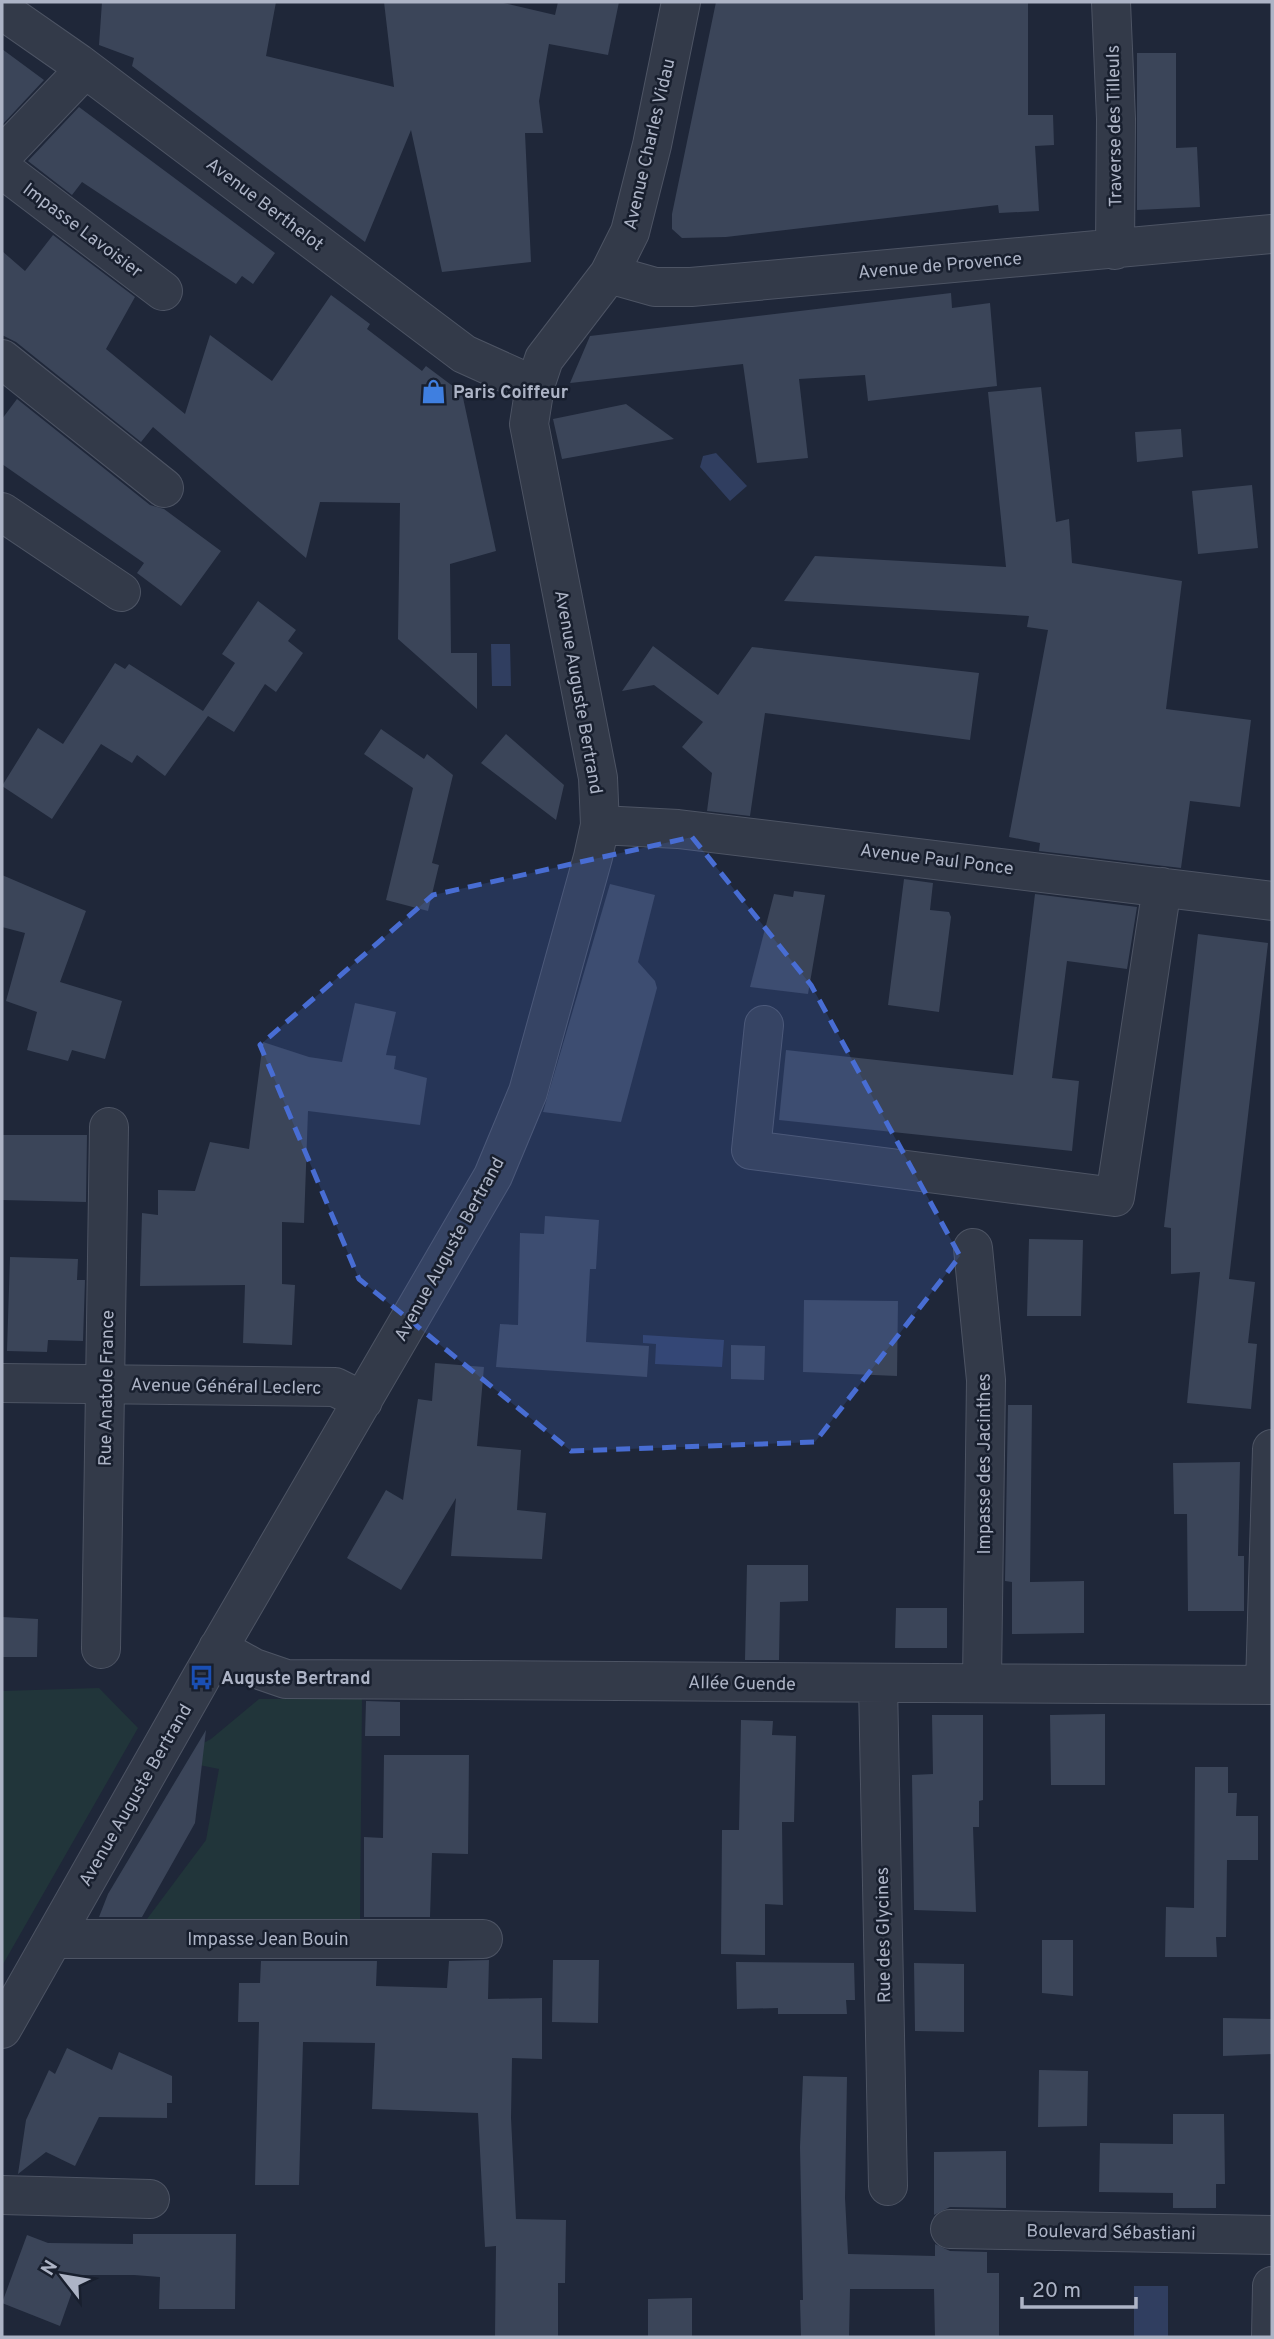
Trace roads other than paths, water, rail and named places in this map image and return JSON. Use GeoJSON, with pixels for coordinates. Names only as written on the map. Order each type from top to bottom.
{"type":"FeatureCollection","features":[{"type":"Feature","properties":{"kind":"street","name":"Avenue Charles Vidau"},"geometry":{"type":"LineString","coordinates":[[535,386],[544,359],[609,274],[630,232],[652,145],[681,2]]}},
{"type":"Feature","properties":{"kind":"street","name":"Traverse des Tilleuls"},"geometry":{"type":"LineString","coordinates":[[1111,2],[1116,119],[1115,250]]}},
{"type":"Feature","properties":{"kind":"street","name":"Avenue Berthelot"},"geometry":{"type":"LineString","coordinates":[[2,10],[85,69],[464,354],[535,386]]}},
{"type":"Feature","properties":{"kind":"street"},"geometry":{"type":"LineString","coordinates":[[2,156],[85,69]]}},
{"type":"Feature","properties":{"kind":"street","name":"Impasse Lavoisier"},"geometry":{"type":"LineString","coordinates":[[2,169],[163,291]]}},
{"type":"Feature","properties":{"kind":"street","name":"Avenue de Provence"},"geometry":{"type":"LineString","coordinates":[[609,274],[655,287],[691,287],[1272,234]]}},
{"type":"Feature","properties":{"kind":"street"},"geometry":{"type":"LineString","coordinates":[[2,359],[164,488]]}},
{"type":"Feature","properties":{"kind":"street","name":"Avenue Auguste Bertrand"},"geometry":{"type":"LineString","coordinates":[[2,2029],[218,1648],[493,1176],[517,1123],[600,825],[598,778],[529,424],[535,386]]}},
{"type":"Feature","properties":{"kind":"street"},"geometry":{"type":"LineString","coordinates":[[2,512],[121,592]]}},
{"type":"Feature","properties":{"kind":"street","name":"Avenue Paul Ponce"},"geometry":{"type":"LineString","coordinates":[[600,825],[678,829],[1272,901]]}},
{"type":"Feature","properties":{"kind":"street"},"geometry":{"type":"LineString","coordinates":[[764,1025],[751,1150],[1115,1197],[1163,887]]}},
{"type":"Feature","properties":{"kind":"street","name":"Rue Anatole France"},"geometry":{"type":"LineString","coordinates":[[101,1649],[109,1128]]}},
{"type":"Feature","properties":{"kind":"street","name":"Impasse des Jacinthes"},"geometry":{"type":"LineString","coordinates":[[973,1248],[986,1380],[982,1681]]}},
{"type":"Feature","properties":{"kind":"street","name":"Avenue Général Leclerc"},"geometry":{"type":"LineString","coordinates":[[2,1383],[335,1387],[363,1401]]}},
{"type":"Feature","properties":{"kind":"street"},"geometry":{"type":"LineString","coordinates":[[1269,1685],[1272,1450]]}},
{"type":"Feature","properties":{"kind":"street","name":"Allée Guende"},"geometry":{"type":"LineString","coordinates":[[218,1648],[254,1668],[286,1679],[878,1684],[982,1681],[1269,1685]]}},
{"type":"Feature","properties":{"kind":"street","name":"Rue des Glycines"},"geometry":{"type":"LineString","coordinates":[[878,1684],[888,2186]]}},
{"type":"Feature","properties":{"kind":"street","name":"Impasse Jean Bouin"},"geometry":{"type":"LineString","coordinates":[[53,1940],[483,1938]]}},
{"type":"Feature","properties":{"kind":"street"},"geometry":{"type":"LineString","coordinates":[[2,2195],[150,2199]]}},
{"type":"Feature","properties":{"kind":"street","name":"Boulevard Sébastiani"},"geometry":{"type":"LineString","coordinates":[[950,2229],[1272,2235]]}},
{"type":"Feature","properties":{"kind":"street"},"geometry":{"type":"LineString","coordinates":[[1271,2337],[1272,2286]]}},
{"type":"Feature","properties":{"kind":"water"},"geometry":{"type":"Polygon","coordinates":[[[716,453],[747,486],[730,501],[700,467],[703,456],[716,453]]]}},
{"type":"Feature","properties":{"kind":"water"},"geometry":{"type":"Polygon","coordinates":[[[491,644],[510,644],[511,686],[492,686],[491,644]]]}},
{"type":"Feature","properties":{"kind":"water"},"geometry":{"type":"Polygon","coordinates":[[[643,1335],[724,1340],[722,1367],[655,1364],[656,1344],[643,1343],[643,1335]]]}},
{"type":"Feature","properties":{"kind":"water"},"geometry":{"type":"Polygon","coordinates":[[[1134,2286],[1168,2286],[1168,2337],[1134,2337],[1134,2286]]]}},
{"type":"Feature","properties":{"kind":"place","name":"Paris Coiffeur"},"geometry":{"type":"Point","coordinates":[433,392]}},
{"type":"Feature","properties":{"kind":"place","name":"Auguste Bertrand"},"geometry":{"type":"Point","coordinates":[201,1678]}}]}
